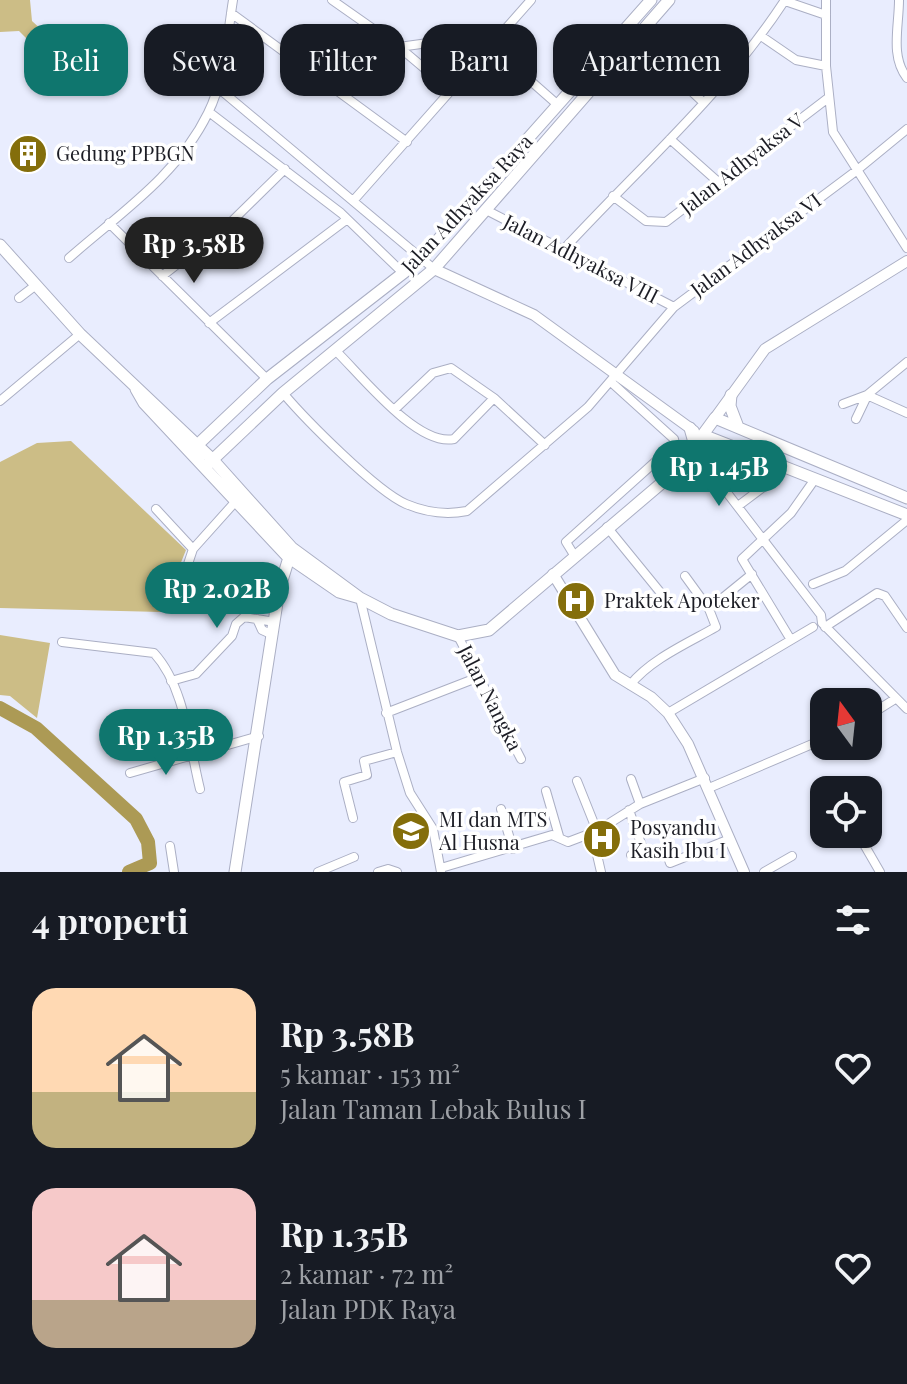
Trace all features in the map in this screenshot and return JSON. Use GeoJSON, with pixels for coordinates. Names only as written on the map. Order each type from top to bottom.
{"type":"FeatureCollection","features":[{"type":"Feature","properties":{"kind":"main road","name":"Jalan Adhyaksa Raya"},"geometry":{"type":"LineString","coordinates":[[195,448],[267,379],[420,260],[651,0]]}},
{"type":"Feature","properties":{"kind":"main road","name":"Jalan Adhyaksa Raya"},"geometry":{"type":"LineString","coordinates":[[649,24],[669,0]]}},
{"type":"Feature","properties":{"kind":"main road","name":"Jalan Adhyaksa Raya"},"geometry":{"type":"LineString","coordinates":[[213,459],[283,393],[434,269],[587,96]]}},
{"type":"Feature","properties":{"kind":"main road"},"geometry":{"type":"LineString","coordinates":[[3,252],[80,334],[136,389],[151,398],[195,448],[213,459],[290,553]]}},
{"type":"Feature","properties":{"kind":"main road"},"geometry":{"type":"LineString","coordinates":[[731,395],[732,417],[738,427]]}},
{"type":"Feature","properties":{"kind":"main road"},"geometry":{"type":"LineString","coordinates":[[208,436],[213,459],[236,501],[290,553],[360,598],[405,620],[458,636],[489,630],[687,458],[715,418],[907,498]]}},
{"type":"Feature","properties":{"kind":"main road"},"geometry":{"type":"LineString","coordinates":[[690,428],[695,446]]}},
{"type":"Feature","properties":{"kind":"main road"},"geometry":{"type":"LineString","coordinates":[[703,435],[907,518]]}},
{"type":"Feature","properties":{"kind":"main road"},"geometry":{"type":"LineString","coordinates":[[687,458],[723,443]]}},
{"type":"Feature","properties":{"kind":"main road"},"geometry":{"type":"LineString","coordinates":[[235,872],[275,622],[290,553]]}},
{"type":"Feature","properties":{"kind":"street"},"geometry":{"type":"LineString","coordinates":[[229,24],[233,0]]}},
{"type":"Feature","properties":{"kind":"street"},"geometry":{"type":"LineString","coordinates":[[332,0],[366,24]]}},
{"type":"Feature","properties":{"kind":"street"},"geometry":{"type":"LineString","coordinates":[[510,24],[531,0]]}},
{"type":"Feature","properties":{"kind":"street"},"geometry":{"type":"LineString","coordinates":[[565,248],[703,102],[761,36],[785,0],[826,15]]}},
{"type":"Feature","properties":{"kind":"street"},"geometry":{"type":"LineString","coordinates":[[826,0],[826,66],[833,132],[907,248]]}},
{"type":"Feature","properties":{"kind":"street"},"geometry":{"type":"LineString","coordinates":[[899,0],[898,65],[907,78]]}},
{"type":"Feature","properties":{"kind":"street"},"geometry":{"type":"LineString","coordinates":[[231,13],[407,142]]}},
{"type":"Feature","properties":{"kind":"street"},"geometry":{"type":"LineString","coordinates":[[761,36],[796,60],[826,66]]}},
{"type":"Feature","properties":{"kind":"street"},"geometry":{"type":"LineString","coordinates":[[897,51],[907,45]]}},
{"type":"Feature","properties":{"kind":"street"},"geometry":{"type":"LineString","coordinates":[[405,52],[421,66]]}},
{"type":"Feature","properties":{"kind":"street"},"geometry":{"type":"LineString","coordinates":[[537,87],[558,105]]}},
{"type":"Feature","properties":{"kind":"street"},"geometry":{"type":"LineString","coordinates":[[69,258],[174,166],[209,112],[214,96]]}},
{"type":"Feature","properties":{"kind":"street"},"geometry":{"type":"LineString","coordinates":[[228,96],[434,269]]}},
{"type":"Feature","properties":{"kind":"street"},"geometry":{"type":"LineString","coordinates":[[353,201],[445,96]]}},
{"type":"Feature","properties":{"kind":"street"},"geometry":{"type":"LineString","coordinates":[[697,96],[703,102]]}},
{"type":"Feature","properties":{"kind":"street","name":"Jalan Adhyaksa V"},"geometry":{"type":"LineString","coordinates":[[613,196],[656,224],[684,210],[716,180],[828,98]]}},
{"type":"Feature","properties":{"kind":"street"},"geometry":{"type":"LineString","coordinates":[[209,112],[285,169],[404,274]]}},
{"type":"Feature","properties":{"kind":"street","name":"Jalan Adhyaksa VI"},"geometry":{"type":"LineString","coordinates":[[283,393],[374,481],[403,503],[444,513],[467,511],[545,445],[615,378],[674,307],[856,171],[907,129]]}},
{"type":"Feature","properties":{"kind":"street"},"geometry":{"type":"LineString","coordinates":[[670,139],[716,180]]}},
{"type":"Feature","properties":{"kind":"street"},"geometry":{"type":"LineString","coordinates":[[162,276],[229,224],[285,169]]}},
{"type":"Feature","properties":{"kind":"street","name":"Jalan Adhyaksa VIII"},"geometry":{"type":"LineString","coordinates":[[488,211],[565,248],[674,307]]}},
{"type":"Feature","properties":{"kind":"street"},"geometry":{"type":"LineString","coordinates":[[209,323],[346,220]]}},
{"type":"Feature","properties":{"kind":"street"},"geometry":{"type":"LineString","coordinates":[[109,223],[267,379]]}},
{"type":"Feature","properties":{"kind":"street"},"geometry":{"type":"LineString","coordinates":[[715,418],[765,349],[907,261]]}},
{"type":"Feature","properties":{"kind":"street","name":"Jalan Adhyaksa Raya"},"geometry":{"type":"LineString","coordinates":[[434,269],[534,315],[615,378],[703,435]]}},
{"type":"Feature","properties":{"kind":"street"},"geometry":{"type":"LineString","coordinates":[[19,298],[36,285]]}},
{"type":"Feature","properties":{"kind":"street"},"geometry":{"type":"LineString","coordinates":[[0,401],[80,334]]}},
{"type":"Feature","properties":{"kind":"street"},"geometry":{"type":"LineString","coordinates":[[335,350],[394,410],[433,438],[449,440],[494,398]]}},
{"type":"Feature","properties":{"kind":"street"},"geometry":{"type":"LineString","coordinates":[[860,409],[847,402],[867,395],[907,362]]}},
{"type":"Feature","properties":{"kind":"street"},"geometry":{"type":"LineString","coordinates":[[394,410],[433,373],[451,368],[494,398],[545,445]]}},
{"type":"Feature","properties":{"kind":"street"},"geometry":{"type":"LineString","coordinates":[[574,555],[566,542],[675,444],[674,439],[615,378]]}},
{"type":"Feature","properties":{"kind":"street"},"geometry":{"type":"LineString","coordinates":[[856,419],[867,395]]}},
{"type":"Feature","properties":{"kind":"street"},"geometry":{"type":"LineString","coordinates":[[867,395],[907,413]]}},
{"type":"Feature","properties":{"kind":"street"},"geometry":{"type":"LineString","coordinates":[[687,458],[708,468],[821,615],[825,627],[907,709]]}},
{"type":"Feature","properties":{"kind":"street"},"geometry":{"type":"LineString","coordinates":[[738,506],[766,485],[779,466]]}},
{"type":"Feature","properties":{"kind":"street"},"geometry":{"type":"LineString","coordinates":[[791,640],[742,559],[791,513],[815,479]]}},
{"type":"Feature","properties":{"kind":"street"},"geometry":{"type":"LineString","coordinates":[[177,597],[193,549],[236,501]]}},
{"type":"Feature","properties":{"kind":"street"},"geometry":{"type":"LineString","coordinates":[[156,509],[193,549]]}},
{"type":"Feature","properties":{"kind":"street"},"geometry":{"type":"LineString","coordinates":[[813,584],[845,571],[907,518]]}},
{"type":"Feature","properties":{"kind":"street"},"geometry":{"type":"LineString","coordinates":[[607,527],[660,592]]}},
{"type":"Feature","properties":{"kind":"street"},"geometry":{"type":"LineString","coordinates":[[553,574],[615,675],[668,713],[707,783],[744,872]]}},
{"type":"Feature","properties":{"kind":"street"},"geometry":{"type":"LineString","coordinates":[[709,609],[752,574]]}},
{"type":"Feature","properties":{"kind":"street"},"geometry":{"type":"LineString","coordinates":[[630,685],[678,648],[716,627],[709,609],[685,576]]}},
{"type":"Feature","properties":{"kind":"street"},"geometry":{"type":"LineString","coordinates":[[825,627],[877,593],[885,596],[907,628]]}},
{"type":"Feature","properties":{"kind":"street"},"geometry":{"type":"LineString","coordinates":[[360,598],[397,752],[410,793],[433,829],[441,870],[552,835],[568,842],[594,832],[640,804],[810,744]]}},
{"type":"Feature","properties":{"kind":"street"},"geometry":{"type":"LineString","coordinates":[[171,681],[196,674],[232,636],[239,620],[248,616],[275,622]]}},
{"type":"Feature","properties":{"kind":"street"},"geometry":{"type":"LineString","coordinates":[[257,619],[262,630],[273,635]]}},
{"type":"Feature","properties":{"kind":"street"},"geometry":{"type":"LineString","coordinates":[[668,713],[813,627]]}},
{"type":"Feature","properties":{"kind":"street","name":"Jalan Nangka"},"geometry":{"type":"LineString","coordinates":[[458,636],[521,759]]}},
{"type":"Feature","properties":{"kind":"street"},"geometry":{"type":"LineString","coordinates":[[62,642],[154,653],[171,681],[200,789]]}},
{"type":"Feature","properties":{"kind":"street"},"geometry":{"type":"LineString","coordinates":[[386,713],[479,677]]}},
{"type":"Feature","properties":{"kind":"street"},"geometry":{"type":"LineString","coordinates":[[882,707],[895,699]]}},
{"type":"Feature","properties":{"kind":"street"},"geometry":{"type":"LineString","coordinates":[[130,773],[191,752],[259,736]]}},
{"type":"Feature","properties":{"kind":"street"},"geometry":{"type":"LineString","coordinates":[[353,818],[344,782],[367,775],[364,761],[397,752]]}},
{"type":"Feature","properties":{"kind":"street"},"geometry":{"type":"LineString","coordinates":[[631,779],[640,804]]}},
{"type":"Feature","properties":{"kind":"street"},"geometry":{"type":"LineString","coordinates":[[577,781],[594,832],[601,872]]}},
{"type":"Feature","properties":{"kind":"street"},"geometry":{"type":"LineString","coordinates":[[546,791],[559,836]]}},
{"type":"Feature","properties":{"kind":"street"},"geometry":{"type":"LineString","coordinates":[[501,809],[513,849]]}},
{"type":"Feature","properties":{"kind":"street"},"geometry":{"type":"LineString","coordinates":[[629,810],[643,849],[631,855]]}},
{"type":"Feature","properties":{"kind":"street"},"geometry":{"type":"LineString","coordinates":[[666,851],[670,863],[730,839]]}},
{"type":"Feature","properties":{"kind":"street"},"geometry":{"type":"LineString","coordinates":[[170,846],[174,872]]}},
{"type":"Feature","properties":{"kind":"street"},"geometry":{"type":"LineString","coordinates":[[866,848],[880,872]]}},
{"type":"Feature","properties":{"kind":"street"},"geometry":{"type":"LineString","coordinates":[[764,872],[792,856]]}},
{"type":"Feature","properties":{"kind":"street"},"geometry":{"type":"LineString","coordinates":[[318,872],[354,857]]}},
{"type":"Feature","properties":{"kind":"street"},"geometry":{"type":"LineString","coordinates":[[378,872],[388,869],[397,872]]}},
{"type":"Feature","properties":{"kind":"shaded area"},"geometry":{"type":"Polygon","coordinates":[[[0,0],[30,0],[32,21],[35,24],[24,24],[24,36],[19,31],[0,32],[0,0]]]}},
{"type":"Feature","properties":{"kind":"shaded area"},"geometry":{"type":"Polygon","coordinates":[[[71,441],[186,550],[161,612],[0,608],[0,462],[37,443],[71,441]]]}},
{"type":"Feature","properties":{"kind":"shaded area"},"geometry":{"type":"Polygon","coordinates":[[[0,635],[50,643],[37,718],[10,696],[0,695],[0,635]]]}},
{"type":"Feature","properties":{"kind":"waterway"},"geometry":{"type":"LineString","coordinates":[[0,708],[36,728],[136,819],[148,842],[150,863],[129,872]]}},
{"type":"Feature","properties":{"kind":"place","name":"Gedung PPBGN"},"geometry":{"type":"Point","coordinates":[28,154]}},
{"type":"Feature","properties":{"kind":"place","name":"Praktek Apoteker"},"geometry":{"type":"Point","coordinates":[576,601]}},
{"type":"Feature","properties":{"kind":"place","name":"MI dan MTS Al Husna"},"geometry":{"type":"Point","coordinates":[411,831]}},
{"type":"Feature","properties":{"kind":"place","name":"Posyandu Kasih Ibu I"},"geometry":{"type":"Point","coordinates":[602,839]}}]}
